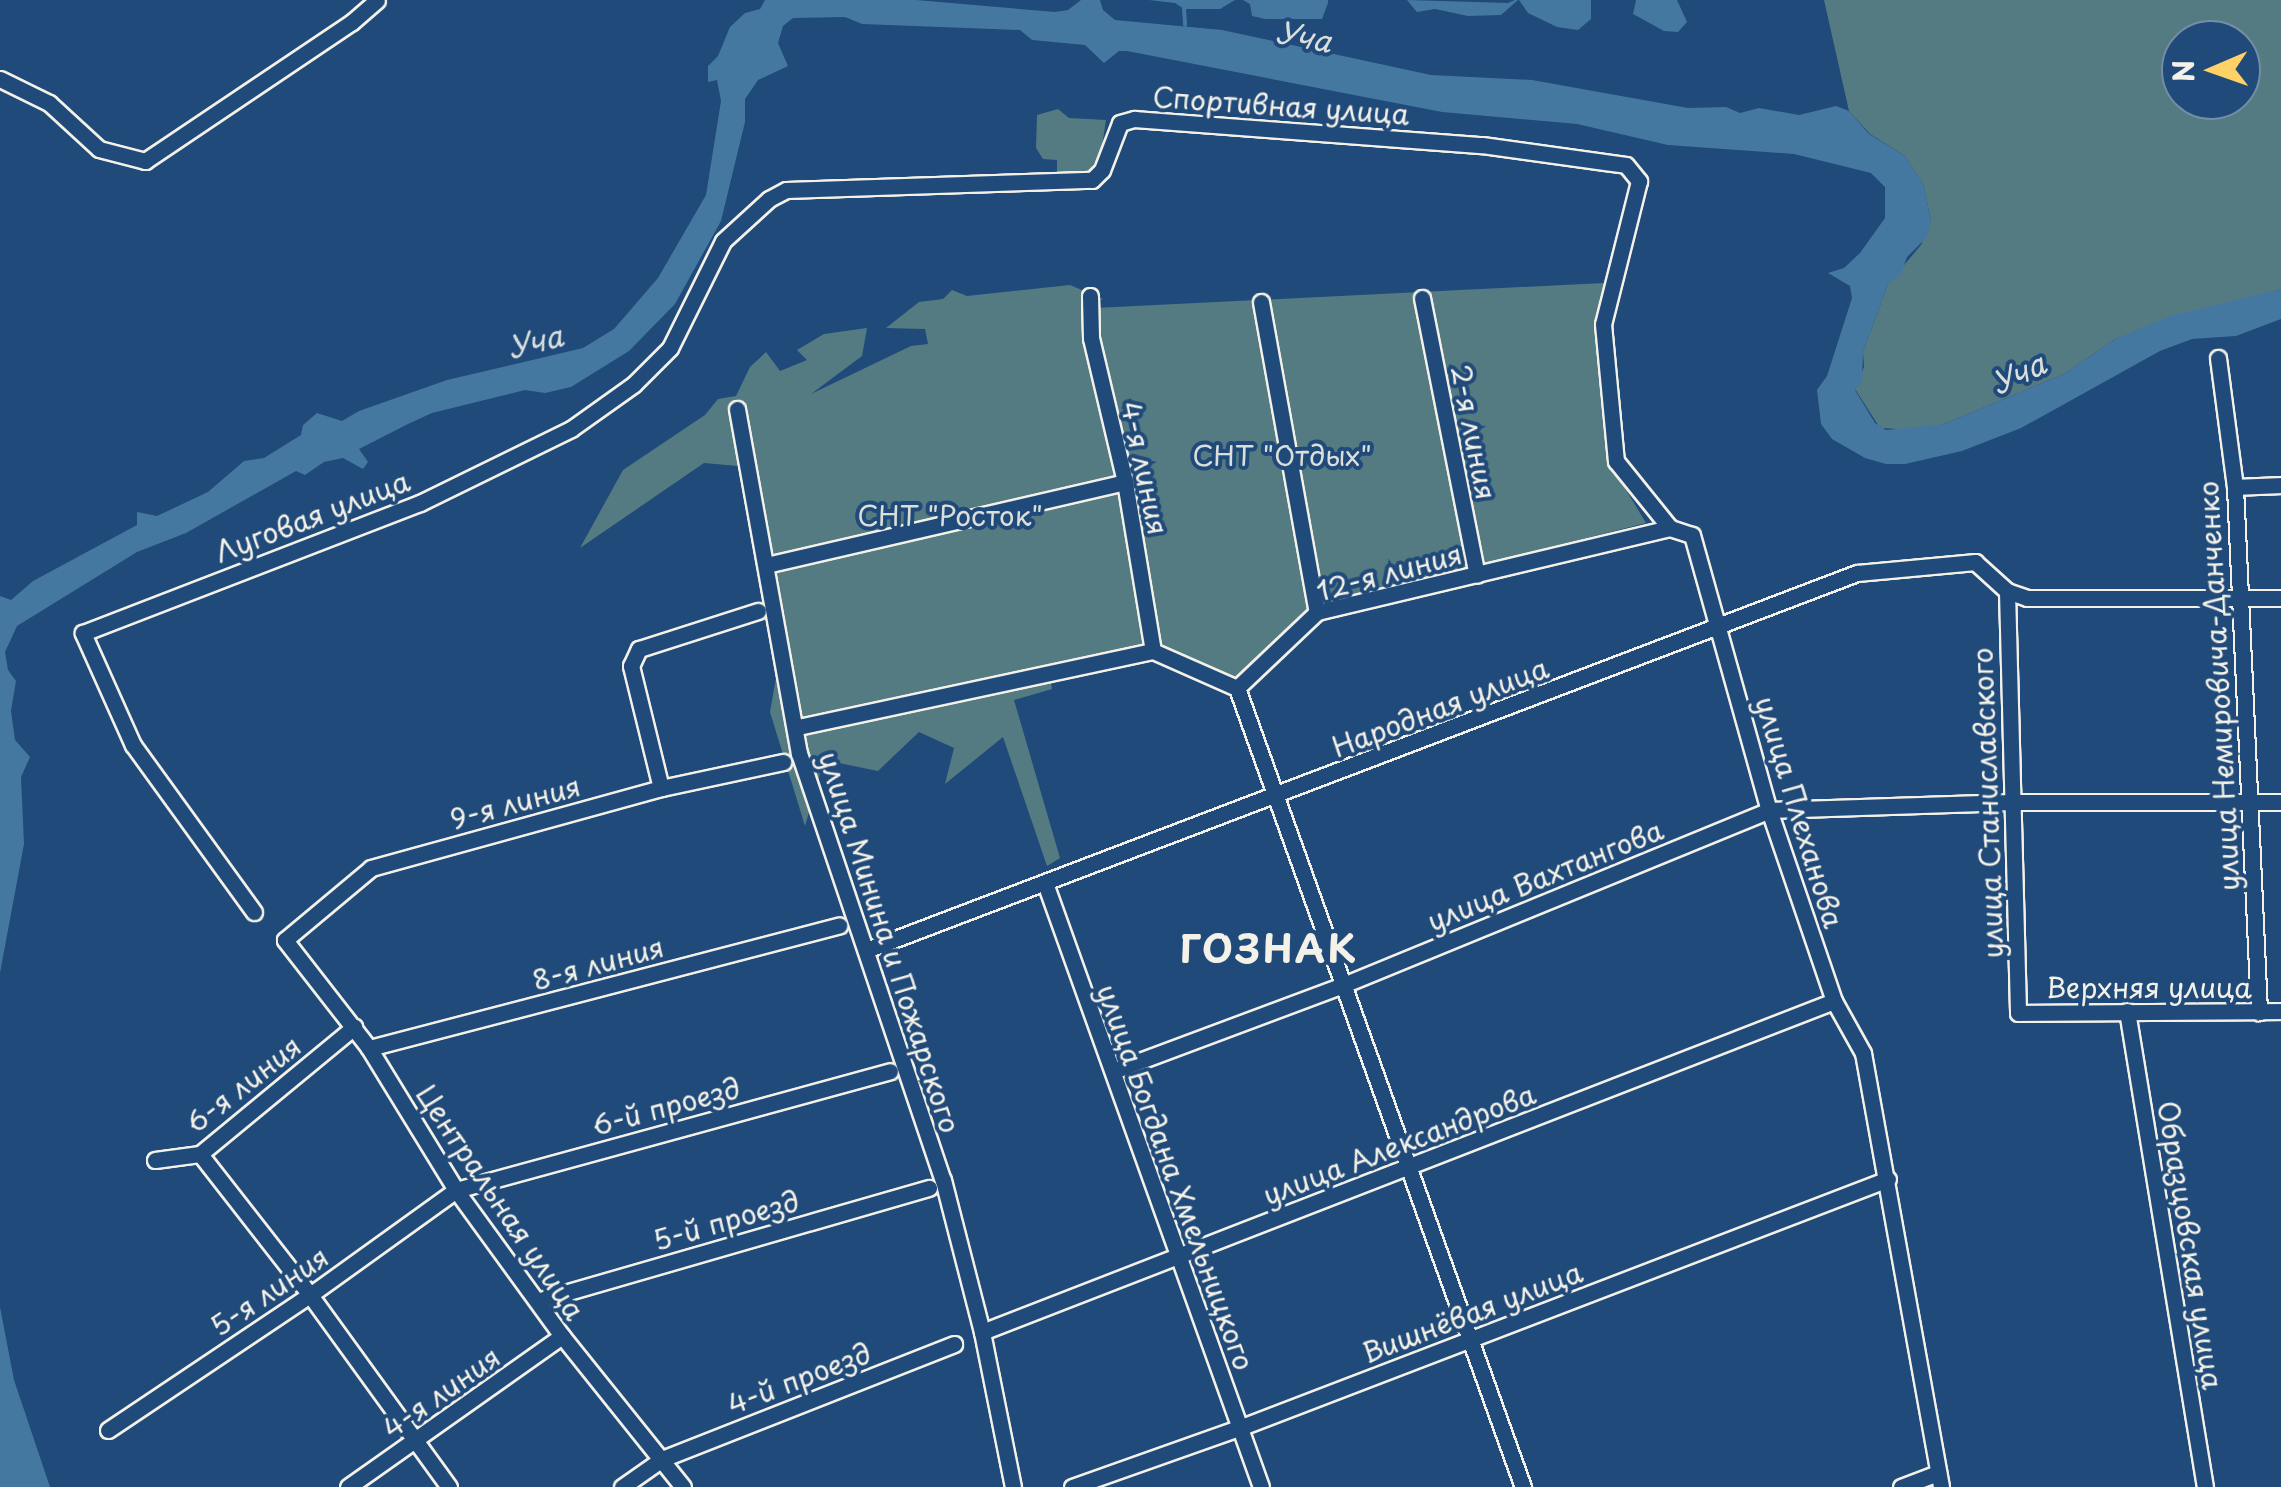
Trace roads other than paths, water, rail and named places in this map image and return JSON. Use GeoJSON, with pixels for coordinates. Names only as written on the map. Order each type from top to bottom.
{"type":"FeatureCollection","features":[{"type":"Feature","properties":{"kind":"street"},"geometry":{"type":"LineString","coordinates":[[3,82],[49,103],[100,149],[145,162],[352,22],[377,0]]}},
{"type":"Feature","properties":{"kind":"street","name":"Спортивная улица"},"geometry":{"type":"LineString","coordinates":[[770,198],[786,190],[1092,180],[1102,170],[1120,123],[1144,119],[1498,147],[1626,165],[1639,181]]}},
{"type":"Feature","properties":{"kind":"street","name":"улица Плеханова"},"geometry":{"type":"LineString","coordinates":[[1639,181],[1603,324],[1610,433],[1616,461],[1670,528],[1692,535],[1769,810],[1834,1001],[1862,1052],[1940,1480]]}},
{"type":"Feature","properties":{"kind":"street","name":"Луговая улица"},"geometry":{"type":"LineString","coordinates":[[254,912],[134,744],[82,633],[420,503],[570,429],[634,384],[670,348],[723,241],[770,198]]}},
{"type":"Feature","properties":{"kind":"street","name":"4-я линия"},"geometry":{"type":"LineString","coordinates":[[1090,296],[1091,338],[1125,482],[1153,651]]}},
{"type":"Feature","properties":{"kind":"street","name":"2-я линия"},"geometry":{"type":"LineString","coordinates":[[1422,298],[1477,575]]}},
{"type":"Feature","properties":{"kind":"street"},"geometry":{"type":"LineString","coordinates":[[1260,302],[1317,612]]}},
{"type":"Feature","properties":{"kind":"street","name":"улица Немировича-Данченко"},"geometry":{"type":"LineString","coordinates":[[2218,358],[2235,487],[2259,1012]]}},
{"type":"Feature","properties":{"kind":"street","name":"улица Минина и Пожарского"},"geometry":{"type":"LineString","coordinates":[[738,409],[800,753],[869,949],[943,1180],[982,1332],[1013,1487]]}},
{"type":"Feature","properties":{"kind":"street"},"geometry":{"type":"LineString","coordinates":[[766,565],[1125,482]]}},
{"type":"Feature","properties":{"kind":"street"},"geometry":{"type":"LineString","coordinates":[[2235,487],[2281,485]]}},
{"type":"Feature","properties":{"kind":"street","name":"12-я линия"},"geometry":{"type":"LineString","coordinates":[[1237,688],[1317,612],[1670,528]]}},
{"type":"Feature","properties":{"kind":"street","name":"Народная улица"},"geometry":{"type":"LineString","coordinates":[[869,949],[1857,573],[1975,562],[2006,591],[2027,598],[2241,598]]}},
{"type":"Feature","properties":{"kind":"street","name":"улица Станиславского"},"geometry":{"type":"LineString","coordinates":[[2006,591],[2018,1013]]}},
{"type":"Feature","properties":{"kind":"street"},"geometry":{"type":"LineString","coordinates":[[2241,598],[2281,598]]}},
{"type":"Feature","properties":{"kind":"street"},"geometry":{"type":"LineString","coordinates":[[661,788],[631,666],[640,649],[758,611]]}},
{"type":"Feature","properties":{"kind":"street"},"geometry":{"type":"LineString","coordinates":[[798,727],[1153,651],[1237,688],[1523,1487]]}},
{"type":"Feature","properties":{"kind":"street","name":"9-я линия"},"geometry":{"type":"LineString","coordinates":[[285,940],[371,868],[661,788],[783,762]]}},
{"type":"Feature","properties":{"kind":"street"},"geometry":{"type":"LineString","coordinates":[[2012,802],[2281,802]]}},
{"type":"Feature","properties":{"kind":"street","name":"улица Вахтангова"},"geometry":{"type":"LineString","coordinates":[[1112,1071],[1343,986],[1769,810],[2012,802]]}},
{"type":"Feature","properties":{"kind":"street","name":"улица Богдана Хмельницкого"},"geometry":{"type":"LineString","coordinates":[[1045,884],[1260,1487]]}},
{"type":"Feature","properties":{"kind":"street","name":"8-я линия"},"geometry":{"type":"LineString","coordinates":[[369,1048],[839,926]]}},
{"type":"Feature","properties":{"kind":"street","name":"Центральная улица"},"geometry":{"type":"LineString","coordinates":[[285,940],[369,1048],[456,1190],[562,1336],[683,1487]]}},
{"type":"Feature","properties":{"kind":"street","name":"улица Александрова"},"geometry":{"type":"LineString","coordinates":[[982,1332],[1834,1001]]}},
{"type":"Feature","properties":{"kind":"street","name":"Образцовская улица"},"geometry":{"type":"LineString","coordinates":[[2127,1011],[2205,1487]]}},
{"type":"Feature","properties":{"kind":"street","name":"Верхняя улица"},"geometry":{"type":"LineString","coordinates":[[2018,1013],[2281,1012]]}},
{"type":"Feature","properties":{"kind":"street","name":"6-я линия"},"geometry":{"type":"LineString","coordinates":[[155,1160],[200,1154],[354,1028]]}},
{"type":"Feature","properties":{"kind":"street","name":"6-й проезд"},"geometry":{"type":"LineString","coordinates":[[456,1190],[890,1071]]}},
{"type":"Feature","properties":{"kind":"street"},"geometry":{"type":"LineString","coordinates":[[200,1154],[310,1295],[448,1487]]}},
{"type":"Feature","properties":{"kind":"street","name":"Вишнёвая улица"},"geometry":{"type":"LineString","coordinates":[[1072,1487],[1239,1428],[1888,1178]]}},
{"type":"Feature","properties":{"kind":"street","name":"5-й проезд"},"geometry":{"type":"LineString","coordinates":[[537,1301],[929,1188]]}},
{"type":"Feature","properties":{"kind":"street","name":"5-я линия"},"geometry":{"type":"LineString","coordinates":[[108,1430],[310,1295],[456,1190]]}},
{"type":"Feature","properties":{"kind":"street","name":"4-я линия"},"geometry":{"type":"LineString","coordinates":[[348,1487],[562,1336]]}},
{"type":"Feature","properties":{"kind":"street","name":"4-й проезд"},"geometry":{"type":"LineString","coordinates":[[622,1487],[662,1459],[954,1344]]}},
{"type":"Feature","properties":{"kind":"street"},"geometry":{"type":"LineString","coordinates":[[1901,1487],[1940,1480]]}},
{"type":"Feature","properties":{"kind":"water"},"geometry":{"type":"Polygon","coordinates":[[[765,0],[916,0],[1055,12],[1068,10],[1081,0],[1100,0],[1103,10],[1115,20],[1222,30],[1431,75],[1532,80],[1688,108],[1726,107],[1740,113],[1759,108],[1799,115],[1836,106],[1849,111],[1869,134],[1905,156],[1923,184],[1931,220],[1927,237],[1907,257],[1900,276],[1888,284],[1863,352],[1862,381],[1855,390],[1875,423],[1886,430],[1944,424],[2064,374],[2117,338],[2170,316],[2281,289],[2281,319],[2236,336],[2192,339],[2160,351],[2021,428],[1962,451],[1905,464],[1886,464],[1865,458],[1832,439],[1821,424],[1817,390],[1827,376],[1852,298],[1850,286],[1828,273],[1844,268],[1860,253],[1885,218],[1885,187],[1871,173],[1794,154],[1668,145],[1577,124],[1442,112],[1127,51],[1119,51],[1104,63],[1085,45],[1032,40],[1020,30],[862,24],[845,17],[793,18],[783,26],[778,43],[788,66],[758,80],[745,99],[745,122],[721,221],[675,304],[629,351],[571,387],[545,393],[525,390],[432,413],[359,449],[368,462],[363,469],[343,458],[324,462],[305,475],[296,471],[186,533],[137,552],[17,626],[5,652],[8,670],[16,681],[11,711],[15,740],[30,757],[21,777],[24,844],[0,973],[0,596],[11,600],[33,581],[137,525],[137,512],[157,516],[208,492],[244,461],[264,458],[301,435],[303,425],[317,413],[342,421],[359,411],[447,380],[583,348],[614,329],[658,278],[706,195],[721,101],[717,80],[708,82],[708,66],[718,56],[730,27],[745,13],[760,9],[765,0]]]}},
{"type":"Feature","properties":{"kind":"water"},"geometry":{"type":"Polygon","coordinates":[[[1149,0],[1235,0],[1220,9],[1184,9],[1175,3],[1149,0]]]}},
{"type":"Feature","properties":{"kind":"water"},"geometry":{"type":"Polygon","coordinates":[[[1243,0],[1328,3],[1322,19],[1265,19],[1252,16],[1250,4],[1243,0]]]}},
{"type":"Feature","properties":{"kind":"water"},"geometry":{"type":"Polygon","coordinates":[[[1407,0],[1518,0],[1501,15],[1468,16],[1435,9],[1417,12],[1407,0]]]}},
{"type":"Feature","properties":{"kind":"water"},"geometry":{"type":"Polygon","coordinates":[[[1519,0],[1591,0],[1591,19],[1578,30],[1557,27],[1528,13],[1519,0]]]}},
{"type":"Feature","properties":{"kind":"water"},"geometry":{"type":"Polygon","coordinates":[[[1636,0],[1677,0],[1687,22],[1678,32],[1664,31],[1633,14],[1636,0]]]}},
{"type":"Feature","properties":{"kind":"water"},"geometry":{"type":"Polygon","coordinates":[[[0,1307],[14,1380],[50,1487],[0,1487],[0,1307]]]}},
{"type":"Feature","properties":{"kind":"waterway"},"geometry":{"type":"LineString","coordinates":[[1184,9],[1185,25]]}},
{"type":"Feature","properties":{"kind":"district","name":"ГОЗНАК"},"geometry":{"type":"Point","coordinates":[1269,948]}},
{"type":"Feature","properties":{"kind":"water label","name":"Уча"},"geometry":{"type":"Point","coordinates":[1304,36]}},
{"type":"Feature","properties":{"kind":"water label","name":"Уча"},"geometry":{"type":"Point","coordinates":[535,341]}},
{"type":"Feature","properties":{"kind":"water label","name":"Уча"},"geometry":{"type":"Point","coordinates":[2018,373]}},
{"type":"Feature","properties":{"kind":"park label","name":"СНТ \"Отдых\""},"geometry":{"type":"Point","coordinates":[1282,455]}},
{"type":"Feature","properties":{"kind":"park label","name":"СНТ \"Росток\""},"geometry":{"type":"Point","coordinates":[950,515]}}]}
